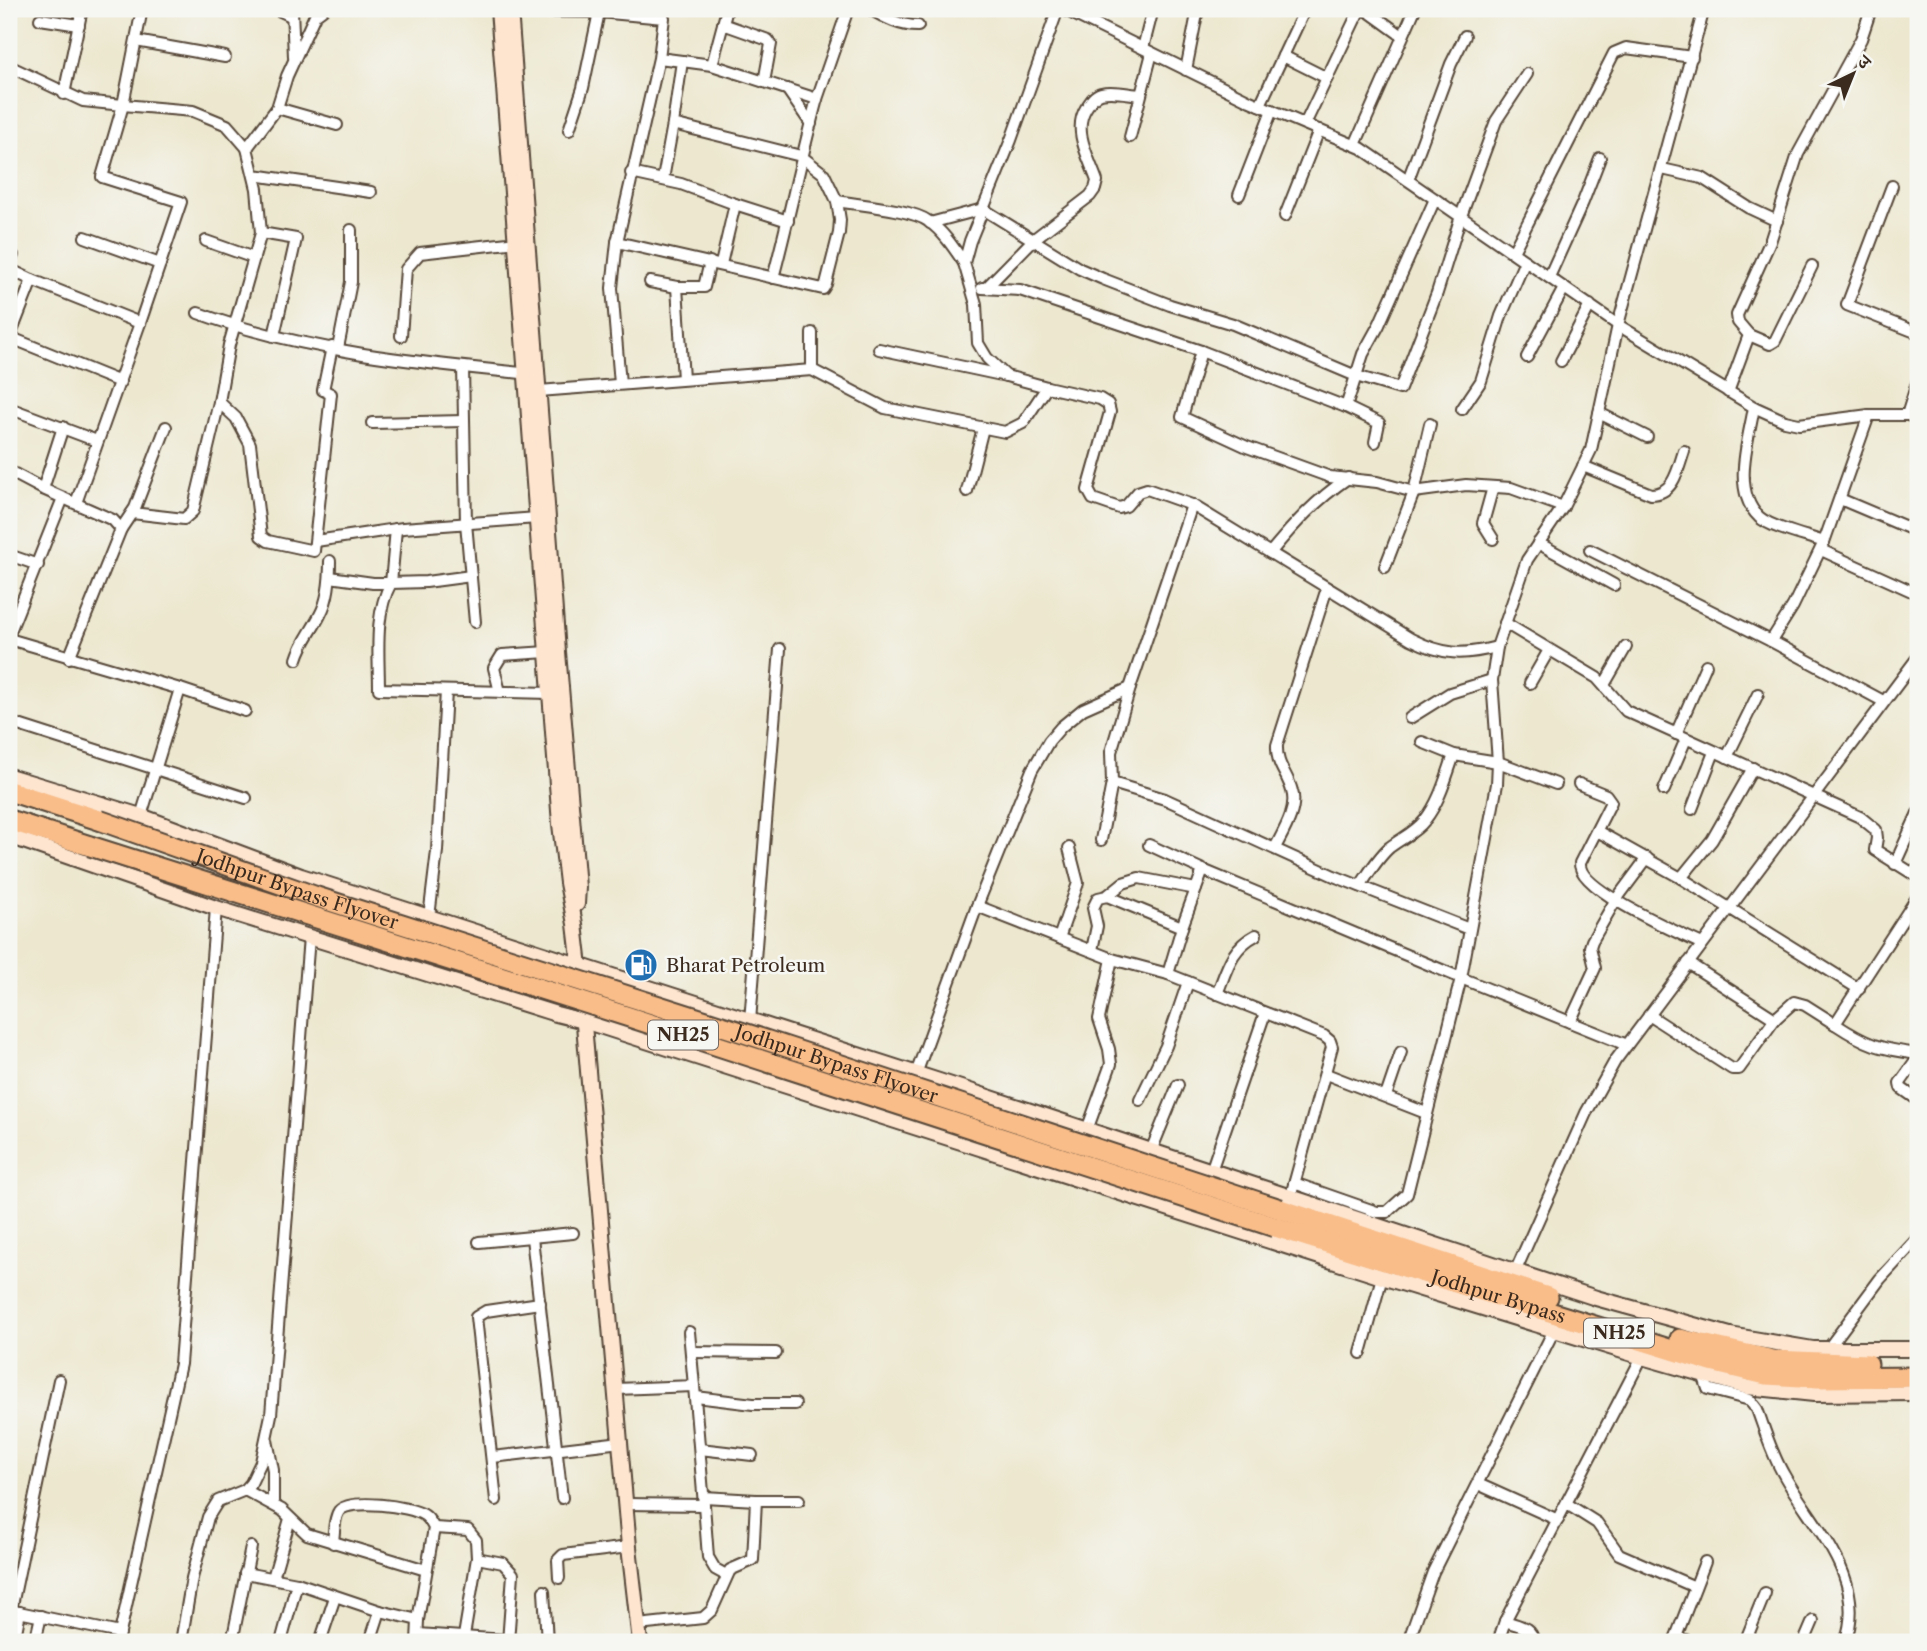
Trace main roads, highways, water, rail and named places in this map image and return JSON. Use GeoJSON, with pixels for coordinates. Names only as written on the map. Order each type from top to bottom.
{"type":"FeatureCollection","features":[{"type":"Feature","properties":{"kind":"highway","name":"Jodhpur Bypass Flyover"},"geometry":{"type":"LineString","coordinates":[[9,791],[317,897],[1285,1204],[1331,1235]]}},
{"type":"Feature","properties":{"kind":"highway","name":"Jodhpur Bypass Flyover"},"geometry":{"type":"LineString","coordinates":[[9,820],[626,1016],[1285,1204]]}},
{"type":"Feature","properties":{"kind":"highway"},"geometry":{"type":"LineString","coordinates":[[1302,1252],[1331,1235],[1312,1204]]}},
{"type":"Feature","properties":{"kind":"highway","name":"Jodhpur Bypass"},"geometry":{"type":"LineString","coordinates":[[1331,1235],[1704,1346],[1773,1360],[1822,1364],[1918,1364]]}},
{"type":"Feature","properties":{"kind":"highway","name":"Jodhpur Bypass"},"geometry":{"type":"LineString","coordinates":[[1331,1235],[1711,1362],[1755,1372],[1818,1378],[1918,1377]]}},
{"type":"Feature","properties":{"kind":"place","name":"Bharat Petroleum"},"geometry":{"type":"Point","coordinates":[641,965]}}]}
